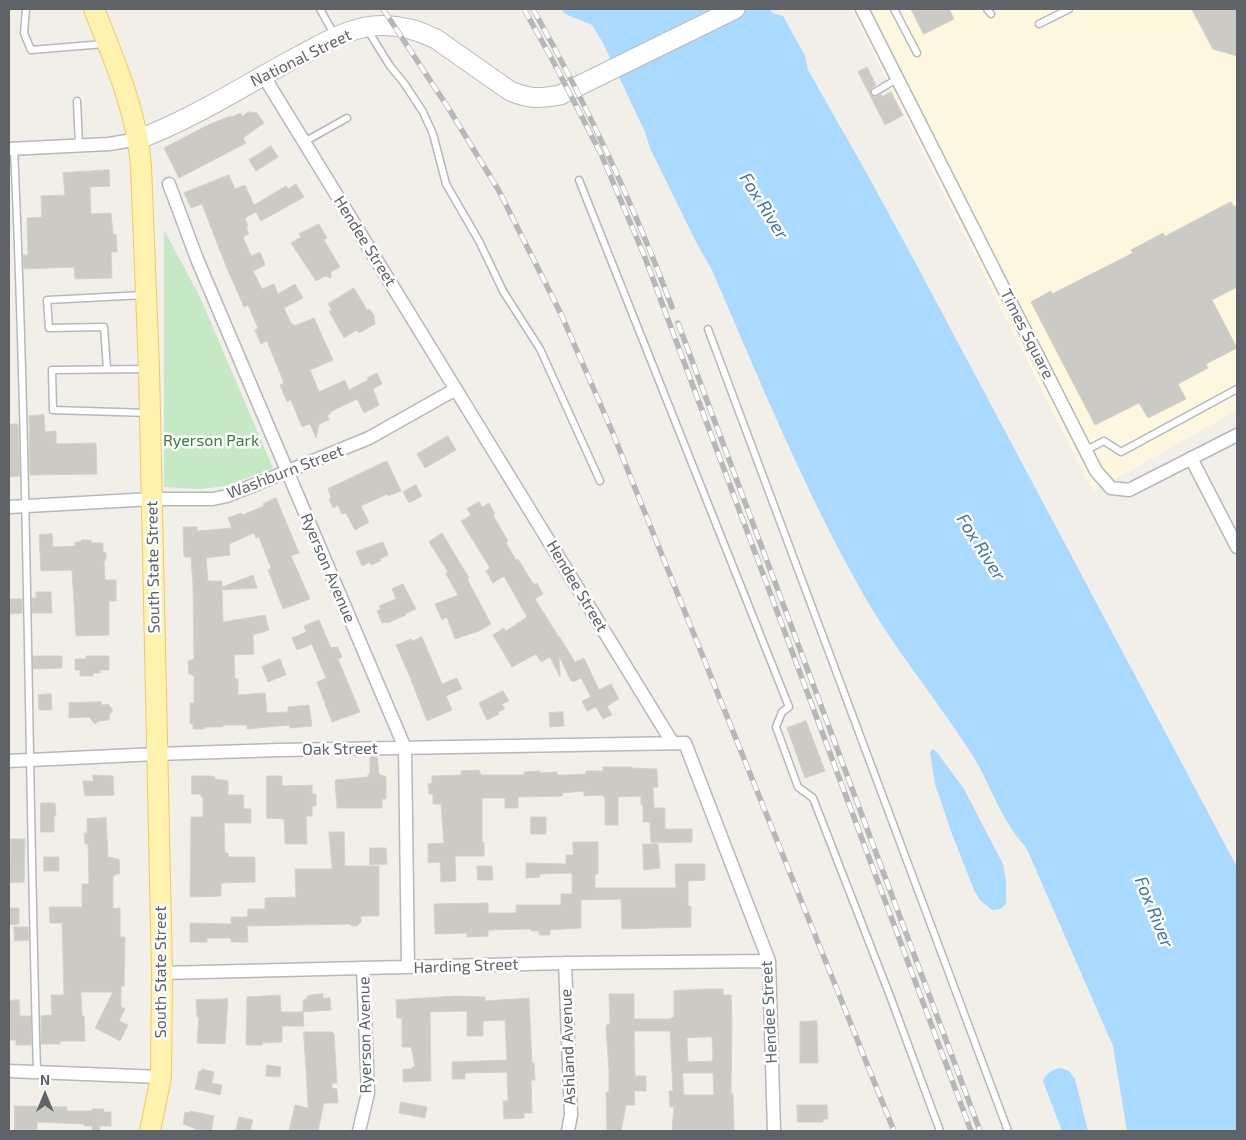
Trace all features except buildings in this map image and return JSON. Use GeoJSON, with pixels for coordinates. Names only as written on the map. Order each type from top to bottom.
{"type":"FeatureCollection","features":[{"type":"Feature","properties":{"kind":"main road","name":"South State Street"},"geometry":{"type":"LineString","coordinates":[[94,9],[129,101],[139,139],[149,369],[162,973],[161,1077],[150,1131]]}},
{"type":"Feature","properties":{"kind":"street","name":"National Street"},"geometry":{"type":"LineString","coordinates":[[139,139],[170,128],[263,75],[335,38],[366,28],[394,26],[424,33],[436,39],[510,91],[539,99],[560,95],[735,9]]}},
{"type":"Feature","properties":{"kind":"street","name":"Times Square"},"geometry":{"type":"LineString","coordinates":[[862,9],[1096,471],[1111,488],[1129,490],[1191,458]]}},
{"type":"Feature","properties":{"kind":"street","name":"Hendee Street"},"geometry":{"type":"LineString","coordinates":[[263,75],[672,742],[685,743],[769,961],[774,1131]]}},
{"type":"Feature","properties":{"kind":"street"},"geometry":{"type":"LineString","coordinates":[[11,148],[109,144],[139,139]]}},
{"type":"Feature","properties":{"kind":"street","name":"Ryerson Avenue"},"geometry":{"type":"LineString","coordinates":[[169,184],[197,259],[405,748],[408,968]]}},
{"type":"Feature","properties":{"kind":"street","name":"Washburn Street"},"geometry":{"type":"LineString","coordinates":[[9,507],[213,499],[227,496],[369,438],[456,389]]}},
{"type":"Feature","properties":{"kind":"street"},"geometry":{"type":"LineString","coordinates":[[1237,435],[1191,458],[1237,547]]}},
{"type":"Feature","properties":{"kind":"street","name":"Oak Street"},"geometry":{"type":"LineString","coordinates":[[9,762],[157,754],[672,742]]}},
{"type":"Feature","properties":{"kind":"street","name":"Harding Street"},"geometry":{"type":"LineString","coordinates":[[162,973],[565,963],[769,961]]}},
{"type":"Feature","properties":{"kind":"street","name":"Ashland Avenue"},"geometry":{"type":"LineString","coordinates":[[565,963],[571,1115],[568,1131]]}},
{"type":"Feature","properties":{"kind":"street","name":"Ryerson Avenue"},"geometry":{"type":"LineString","coordinates":[[359,1131],[368,1093],[364,968]]}},
{"type":"Feature","properties":{"kind":"street"},"geometry":{"type":"LineString","coordinates":[[9,1071],[161,1077]]}},
{"type":"Feature","properties":{"kind":"lane"},"geometry":{"type":"LineString","coordinates":[[26,9],[24,33],[31,50],[107,43]]}},
{"type":"Feature","properties":{"kind":"lane"},"geometry":{"type":"LineString","coordinates":[[320,9],[335,38]]}},
{"type":"Feature","properties":{"kind":"lane"},"geometry":{"type":"LineString","coordinates":[[894,9],[917,52]]}},
{"type":"Feature","properties":{"kind":"lane"},"geometry":{"type":"LineString","coordinates":[[1039,24],[1069,9]]}},
{"type":"Feature","properties":{"kind":"lane"},"geometry":{"type":"LineString","coordinates":[[366,28],[423,112],[433,134],[446,184],[479,241],[503,291],[540,349],[600,481]]}},
{"type":"Feature","properties":{"kind":"lane"},"geometry":{"type":"LineString","coordinates":[[874,92],[897,79]]}},
{"type":"Feature","properties":{"kind":"lane"},"geometry":{"type":"LineString","coordinates":[[78,101],[79,146]]}},
{"type":"Feature","properties":{"kind":"lane"},"geometry":{"type":"LineString","coordinates":[[304,142],[347,118]]}},
{"type":"Feature","properties":{"kind":"lane"},"geometry":{"type":"LineString","coordinates":[[11,148],[26,506],[37,1072]]}},
{"type":"Feature","properties":{"kind":"lane"},"geometry":{"type":"LineString","coordinates":[[579,180],[788,707],[782,712],[776,727],[798,786],[813,798],[940,1131]]}},
{"type":"Feature","properties":{"kind":"lane"},"geometry":{"type":"LineString","coordinates":[[107,369],[104,327],[49,328],[47,300],[146,295]]}},
{"type":"Feature","properties":{"kind":"lane"},"geometry":{"type":"LineString","coordinates":[[708,329],[1008,1131]]}},
{"type":"Feature","properties":{"kind":"lane"},"geometry":{"type":"LineString","coordinates":[[149,369],[52,370],[53,410],[150,413]]}},
{"type":"Feature","properties":{"kind":"lane"},"geometry":{"type":"LineString","coordinates":[[1086,450],[1104,441],[1121,452],[1237,389]]}},
{"type":"Feature","properties":{"kind":"shaded area"},"geometry":{"type":"Polygon","coordinates":[[[851,9],[1237,9],[1237,410],[1093,492],[851,9]]]}},
{"type":"Feature","properties":{"kind":"green space","name":"Ryerson Park"},"geometry":{"type":"Polygon","coordinates":[[[164,230],[200,297],[273,468],[225,486],[201,489],[164,487],[164,230]]]}},
{"type":"Feature","properties":{"kind":"water","name":"Fox River"},"geometry":{"type":"Polygon","coordinates":[[[561,9],[770,9],[772,13],[783,16],[805,56],[808,70],[915,262],[1237,867],[1237,1131],[1127,1131],[1113,1046],[1026,847],[1002,814],[971,753],[874,613],[841,553],[801,474],[712,270],[696,242],[650,148],[645,132],[603,43],[592,25],[565,14],[561,9]]]}},
{"type":"Feature","properties":{"kind":"water"},"geometry":{"type":"Polygon","coordinates":[[[932,749],[936,751],[964,789],[1003,864],[1006,881],[1006,904],[1000,909],[992,910],[980,900],[974,890],[935,784],[930,753],[932,749]]]}},
{"type":"Feature","properties":{"kind":"water"},"geometry":{"type":"Polygon","coordinates":[[[1061,1068],[1069,1071],[1075,1079],[1088,1131],[1062,1131],[1043,1081],[1048,1073],[1061,1068]]]}},
{"type":"Feature","properties":{"kind":"railway"},"geometry":{"type":"LineString","coordinates":[[383,9],[449,109],[499,191],[561,314],[612,431],[894,1131]]}},
{"type":"Feature","properties":{"kind":"railway"},"geometry":{"type":"LineString","coordinates":[[524,9],[601,154],[644,255],[971,1131]]}},
{"type":"Feature","properties":{"kind":"railway"},"geometry":{"type":"LineString","coordinates":[[533,9],[572,81],[608,155],[672,307]]}},
{"type":"Feature","properties":{"kind":"railway"},"geometry":{"type":"LineString","coordinates":[[678,323],[980,1131]]}}]}
